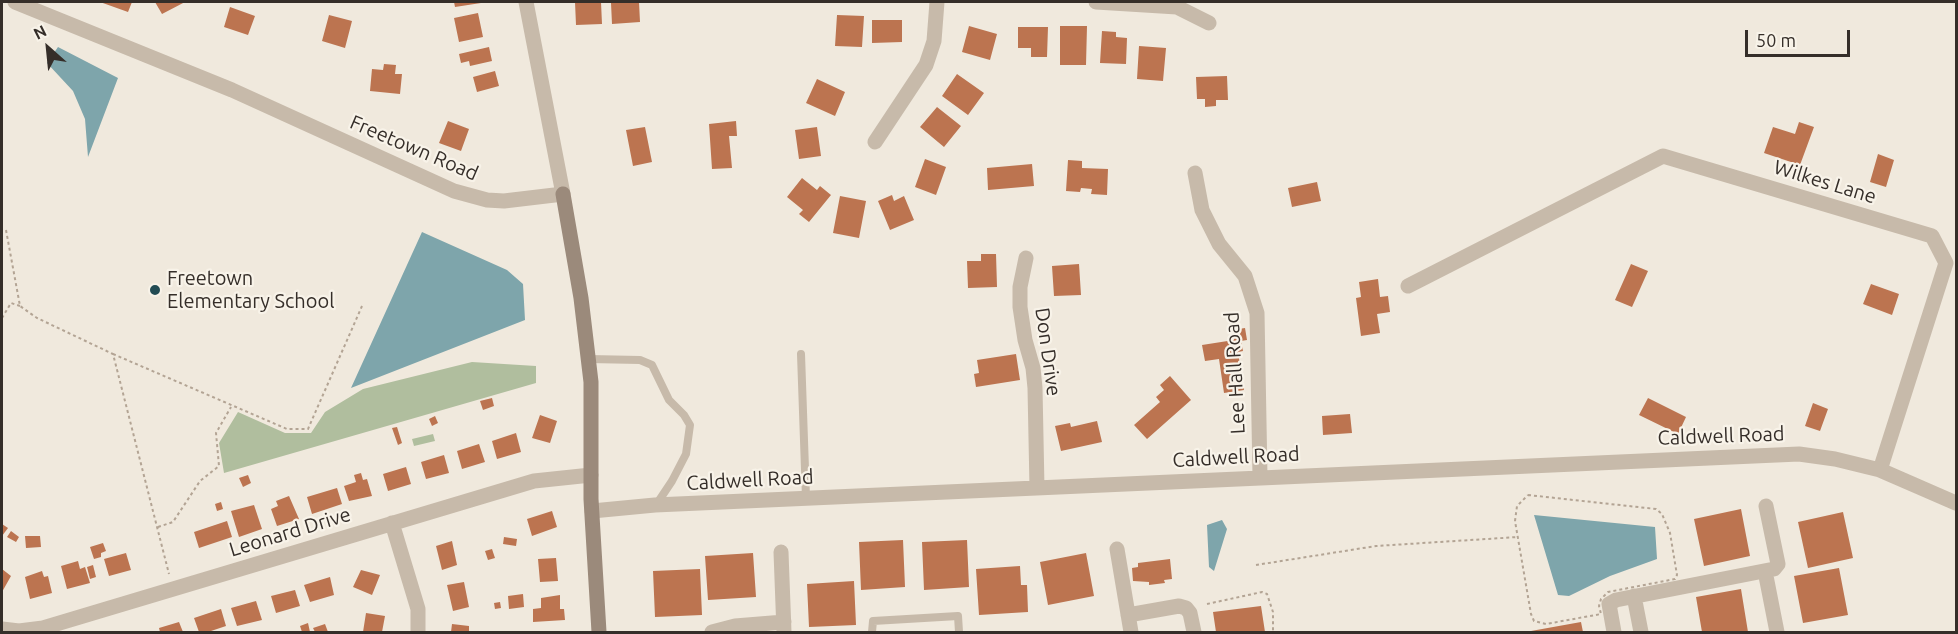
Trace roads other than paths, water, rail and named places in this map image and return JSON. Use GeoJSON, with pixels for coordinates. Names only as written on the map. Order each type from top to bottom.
{"type":"FeatureCollection","features":[{"type":"Feature","properties":{"kind":"street","name":"Freetown Road"},"geometry":{"type":"LineString","coordinates":[[15,2],[232,90],[454,191],[487,200],[504,201],[563,194]]}},
{"type":"Feature","properties":{"kind":"street"},"geometry":{"type":"LineString","coordinates":[[526,2],[563,194],[589,359],[592,409],[592,511],[599,633]]}},
{"type":"Feature","properties":{"kind":"street"},"geometry":{"type":"LineString","coordinates":[[875,141],[926,65],[934,41],[937,2]]}},
{"type":"Feature","properties":{"kind":"street"},"geometry":{"type":"LineString","coordinates":[[1096,2],[1177,7],[1209,23]]}},
{"type":"Feature","properties":{"kind":"street","name":"Wilkes Lane"},"geometry":{"type":"LineString","coordinates":[[1408,286],[1663,156],[1932,236],[1946,263],[1880,470]]}},
{"type":"Feature","properties":{"kind":"street","name":"Lee Hall Road"},"geometry":{"type":"LineString","coordinates":[[1195,173],[1202,210],[1220,244],[1245,276],[1257,313],[1260,477]]}},
{"type":"Feature","properties":{"kind":"street","name":"Don Drive"},"geometry":{"type":"LineString","coordinates":[[1026,258],[1020,287],[1020,307],[1035,388],[1036,488]]}},
{"type":"Feature","properties":{"kind":"street","name":"Caldwell Road"},"geometry":{"type":"LineString","coordinates":[[592,511],[655,505],[1799,454],[1835,459],[1880,470]]}},
{"type":"Feature","properties":{"kind":"street"},"geometry":{"type":"LineString","coordinates":[[1880,470],[1956,503]]}},
{"type":"Feature","properties":{"kind":"street","name":"Leonard Drive"},"geometry":{"type":"LineString","coordinates":[[2,629],[19,631],[44,628],[534,481],[591,475]]}},
{"type":"Feature","properties":{"kind":"street"},"geometry":{"type":"LineString","coordinates":[[1614,633],[1609,604],[1616,600],[1769,570],[1778,564],[1766,506]]}},
{"type":"Feature","properties":{"kind":"street"},"geometry":{"type":"LineString","coordinates":[[392,522],[418,609],[418,633]]}},
{"type":"Feature","properties":{"kind":"street"},"geometry":{"type":"LineString","coordinates":[[1117,549],[1131,633]]}},
{"type":"Feature","properties":{"kind":"street"},"geometry":{"type":"LineString","coordinates":[[712,633],[735,629],[784,627],[781,552]]}},
{"type":"Feature","properties":{"kind":"street"},"geometry":{"type":"LineString","coordinates":[[1769,570],[1777,633]]}},
{"type":"Feature","properties":{"kind":"street"},"geometry":{"type":"LineString","coordinates":[[1634,596],[1641,633]]}},
{"type":"Feature","properties":{"kind":"street"},"geometry":{"type":"LineString","coordinates":[[1128,615],[1179,606],[1186,608],[1190,614],[1194,633]]}},
{"type":"Feature","properties":{"kind":"lane"},"geometry":{"type":"LineString","coordinates":[[801,354],[806,498]]}},
{"type":"Feature","properties":{"kind":"lane"},"geometry":{"type":"LineString","coordinates":[[589,359],[640,360],[652,365],[669,400],[684,415],[690,425],[686,454],[672,481],[655,505]]}},
{"type":"Feature","properties":{"kind":"lane"},"geometry":{"type":"LineString","coordinates":[[873,633],[873,621],[958,616],[959,633]]}},
{"type":"Feature","properties":{"kind":"water"},"geometry":{"type":"Polygon","coordinates":[[[58,47],[118,78],[88,157],[85,119],[73,91],[47,63],[58,47]]]}},
{"type":"Feature","properties":{"kind":"water"},"geometry":{"type":"Polygon","coordinates":[[[422,232],[507,270],[523,284],[525,320],[351,388],[422,232]]]}},
{"type":"Feature","properties":{"kind":"water"},"geometry":{"type":"Polygon","coordinates":[[[1534,515],[1655,527],[1657,559],[1610,576],[1569,596],[1558,595],[1534,515]]]}},
{"type":"Feature","properties":{"kind":"water"},"geometry":{"type":"Polygon","coordinates":[[[1222,520],[1227,529],[1214,571],[1209,567],[1207,525],[1222,520]]]}},
{"type":"Feature","properties":{"kind":"place","name":"Freetown Elementary School"},"geometry":{"type":"Point","coordinates":[155,290]}}]}
